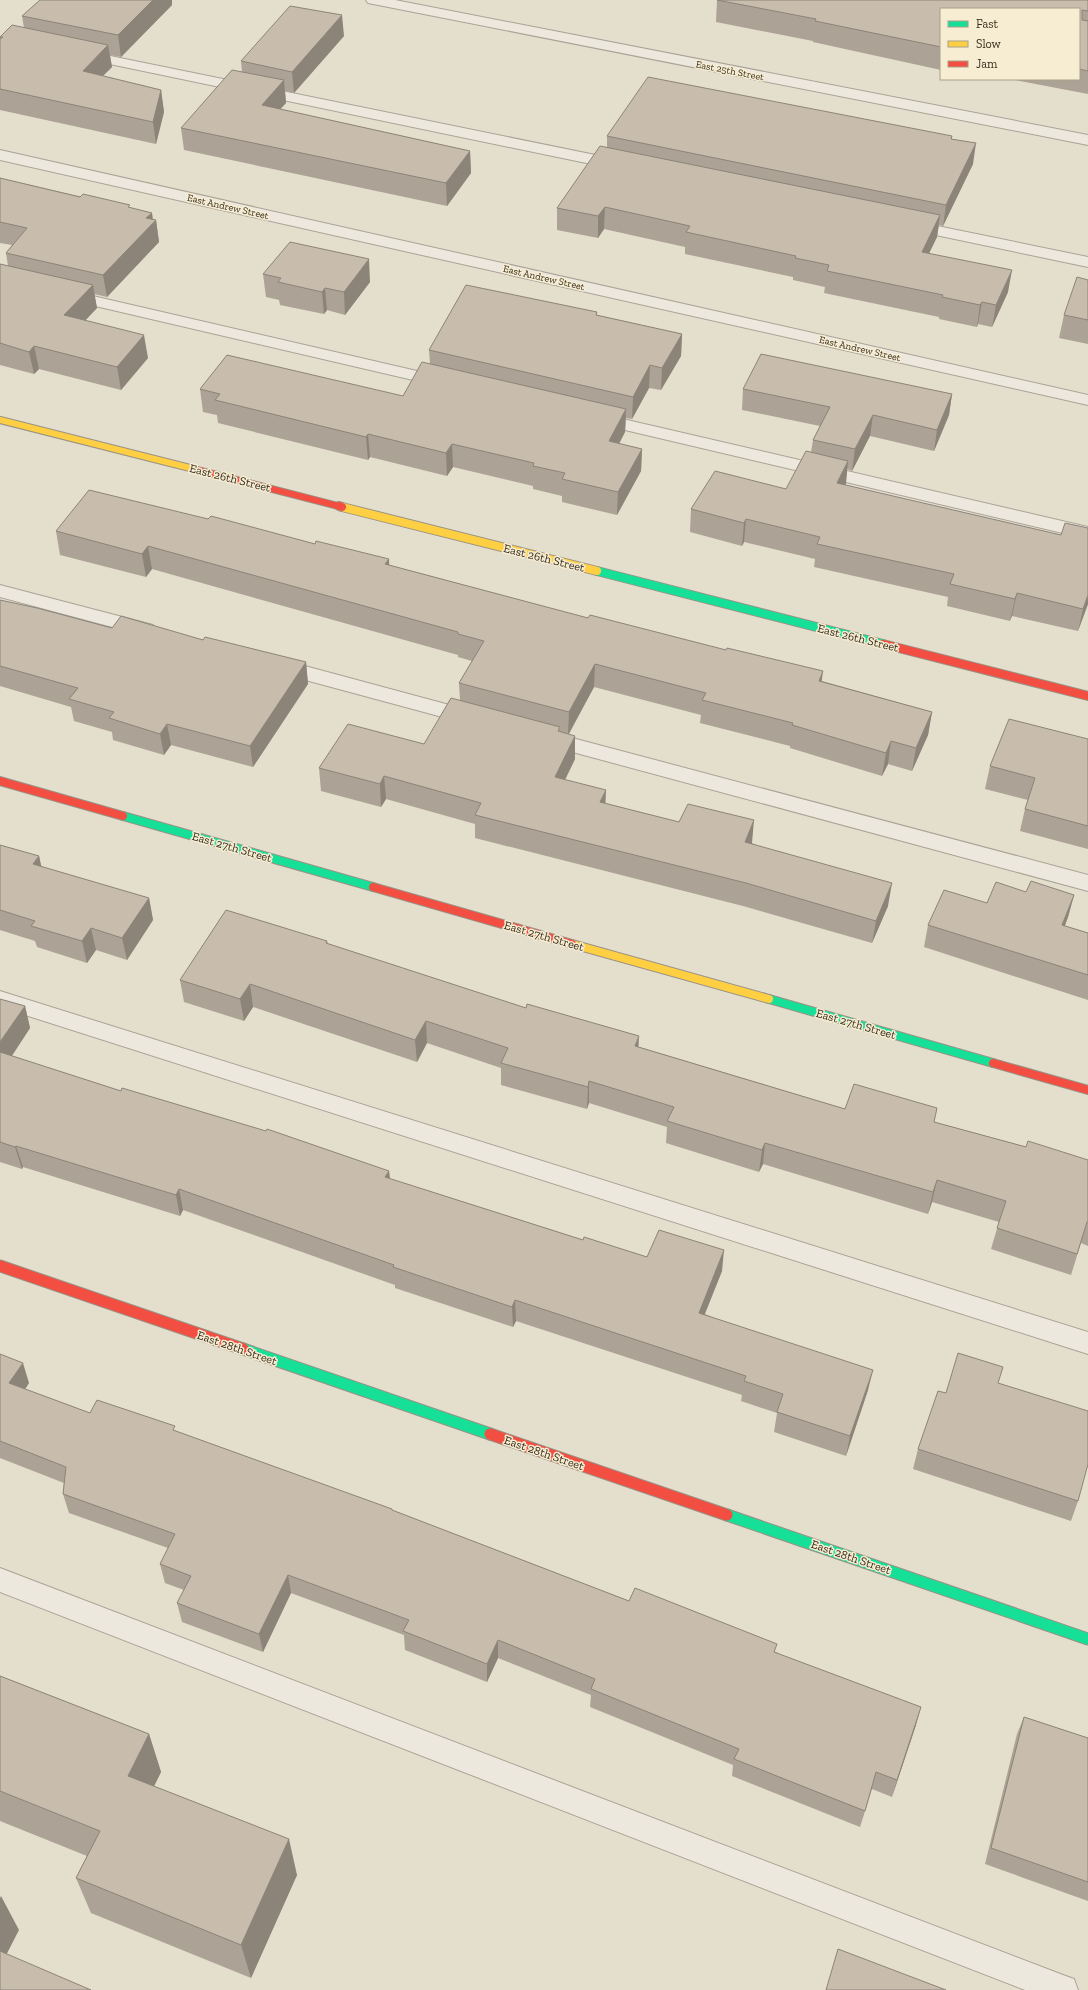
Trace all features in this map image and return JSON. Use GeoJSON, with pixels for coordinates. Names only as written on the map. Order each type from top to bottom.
{"type":"FeatureCollection","features":[{"type":"Feature","properties":{"kind":"street","name":"East 25th Street"},"geometry":{"type":"LineString","coordinates":[[373,0],[1088,140]]}},
{"type":"Feature","properties":{"kind":"street"},"geometry":{"type":"LineString","coordinates":[[70,52],[634,168]]}},
{"type":"Feature","properties":{"kind":"street","name":"East Andrew Street"},"geometry":{"type":"LineString","coordinates":[[0,155],[1088,400]]}},
{"type":"Feature","properties":{"kind":"street"},"geometry":{"type":"LineString","coordinates":[[892,221],[1088,262]]}},
{"type":"Feature","properties":{"kind":"street"},"geometry":{"type":"LineString","coordinates":[[54,292],[458,386]]}},
{"type":"Feature","properties":{"kind":"street"},"geometry":{"type":"LineString","coordinates":[[583,415],[1088,533]]}},
{"type":"Feature","properties":{"kind":"street","name":"East 26th Street"},"geometry":{"type":"LineString","coordinates":[[0,420],[1088,696]]}},
{"type":"Feature","properties":{"kind":"street"},"geometry":{"type":"LineString","coordinates":[[0,591],[162,635]]}},
{"type":"Feature","properties":{"kind":"street"},"geometry":{"type":"LineString","coordinates":[[262,662],[486,722]]}},
{"type":"Feature","properties":{"kind":"street"},"geometry":{"type":"LineString","coordinates":[[525,732],[1088,883]]}},
{"type":"Feature","properties":{"kind":"street","name":"East 27th Street"},"geometry":{"type":"LineString","coordinates":[[0,781],[1088,1090]]}},
{"type":"Feature","properties":{"kind":"street"},"geometry":{"type":"LineString","coordinates":[[0,999],[1088,1343]]}},
{"type":"Feature","properties":{"kind":"street","name":"East 28th Street"},"geometry":{"type":"LineString","coordinates":[[0,1266],[1088,1639]]}},
{"type":"Feature","properties":{"kind":"street"},"geometry":{"type":"LineString","coordinates":[[0,1580],[1063,1990]]}},
{"type":"Feature","properties":{"kind":"building"},"geometry":{"type":"Polygon","coordinates":[[[40,0],[153,0],[118,35],[22,16],[40,0]]]}},
{"type":"Feature","properties":{"kind":"building"},"geometry":{"type":"Polygon","coordinates":[[[717,0],[1088,0],[1088,11],[1082,10],[1082,20],[1088,21],[1088,71],[1080,69],[1080,8],[940,8],[940,47],[815,21],[816,19],[717,0]]]}},
{"type":"Feature","properties":{"kind":"building"},"geometry":{"type":"Polygon","coordinates":[[[290,6],[342,15],[292,72],[241,61],[290,6]]]}},
{"type":"Feature","properties":{"kind":"building"},"geometry":{"type":"Polygon","coordinates":[[[12,25],[108,45],[83,71],[161,90],[153,122],[0,89],[0,39],[3,37],[0,37],[12,25]]]}},
{"type":"Feature","properties":{"kind":"building"},"geometry":{"type":"Polygon","coordinates":[[[232,70],[284,80],[262,105],[470,151],[446,183],[181,128],[232,70]]]}},
{"type":"Feature","properties":{"kind":"building"},"geometry":{"type":"Polygon","coordinates":[[[648,77],[952,136],[951,139],[976,143],[946,205],[607,136],[648,77]]]}},
{"type":"Feature","properties":{"kind":"building"},"geometry":{"type":"Polygon","coordinates":[[[600,146],[940,215],[922,252],[1012,270],[996,305],[982,302],[980,305],[942,297],[943,295],[827,271],[829,265],[795,258],[796,256],[686,232],[690,226],[605,207],[598,216],[557,208],[600,146]]]}},
{"type":"Feature","properties":{"kind":"building"},"geometry":{"type":"Polygon","coordinates":[[[0,178],[80,197],[83,194],[130,205],[128,207],[152,213],[146,218],[156,220],[103,275],[6,253],[27,228],[0,222],[0,178]]]}},
{"type":"Feature","properties":{"kind":"building"},"geometry":{"type":"Polygon","coordinates":[[[290,242],[369,259],[344,292],[325,288],[322,292],[278,282],[281,278],[263,274],[290,242]]]}},
{"type":"Feature","properties":{"kind":"building"},"geometry":{"type":"Polygon","coordinates":[[[0,264],[93,285],[64,315],[144,335],[117,367],[34,346],[29,352],[0,343],[0,264]]]}},
{"type":"Feature","properties":{"kind":"building"},"geometry":{"type":"Polygon","coordinates":[[[1077,277],[1088,280],[1088,320],[1064,315],[1077,277]]]}},
{"type":"Feature","properties":{"kind":"building"},"geometry":{"type":"Polygon","coordinates":[[[466,285],[597,312],[596,315],[682,334],[662,368],[650,365],[633,397],[429,350],[466,285]]]}},
{"type":"Feature","properties":{"kind":"building"},"geometry":{"type":"Polygon","coordinates":[[[761,354],[952,394],[937,430],[873,415],[855,449],[813,440],[830,407],[743,389],[761,354]]]}},
{"type":"Feature","properties":{"kind":"building"},"geometry":{"type":"Polygon","coordinates":[[[227,355],[403,396],[422,362],[626,409],[609,441],[642,449],[618,492],[562,479],[565,473],[533,466],[534,463],[452,444],[446,453],[368,434],[366,437],[215,400],[220,394],[200,389],[227,355]]]}},
{"type":"Feature","properties":{"kind":"building"},"geometry":{"type":"Polygon","coordinates":[[[806,451],[848,461],[837,483],[1061,535],[1065,523],[1088,528],[1088,595],[1083,609],[1017,593],[1015,599],[950,584],[954,574],[817,544],[820,537],[746,519],[744,523],[691,509],[715,471],[786,489],[806,451]]]}},
{"type":"Feature","properties":{"kind":"building"},"geometry":{"type":"Polygon","coordinates":[[[89,490],[208,519],[211,516],[315,544],[316,541],[389,559],[385,564],[588,618],[590,615],[726,650],[727,648],[823,671],[819,681],[932,712],[916,748],[891,741],[886,753],[792,725],[793,723],[702,700],[706,693],[595,664],[569,712],[459,683],[484,641],[458,634],[458,632],[148,546],[142,554],[56,531],[89,490]]]}},
{"type":"Feature","properties":{"kind":"building"},"geometry":{"type":"Polygon","coordinates":[[[0,600],[37,608],[112,628],[121,616],[203,640],[205,637],[306,662],[250,746],[167,724],[160,734],[109,718],[114,712],[69,699],[78,688],[0,666],[0,600]]]}},
{"type":"Feature","properties":{"kind":"building"},"geometry":{"type":"Polygon","coordinates":[[[451,698],[560,727],[558,731],[575,736],[555,777],[606,790],[600,802],[679,822],[688,804],[754,820],[745,842],[892,883],[876,921],[746,883],[475,815],[481,803],[384,776],[380,784],[319,768],[348,724],[424,744],[451,698]]]}},
{"type":"Feature","properties":{"kind":"building"},"geometry":{"type":"Polygon","coordinates":[[[1009,719],[1088,739],[1088,826],[1025,809],[1035,778],[990,766],[1009,719]]]}},
{"type":"Feature","properties":{"kind":"building"},"geometry":{"type":"Polygon","coordinates":[[[0,845],[39,856],[33,864],[149,898],[122,938],[91,928],[82,941],[31,926],[35,921],[0,910],[0,845]]]}},
{"type":"Feature","properties":{"kind":"building"},"geometry":{"type":"Polygon","coordinates":[[[1031,881],[1074,895],[1062,925],[1088,933],[1088,975],[928,925],[944,890],[987,903],[996,882],[1026,892],[1031,881]]]}},
{"type":"Feature","properties":{"kind":"building"},"geometry":{"type":"Polygon","coordinates":[[[226,910],[327,941],[326,943],[526,1008],[527,1004],[639,1036],[635,1046],[845,1109],[854,1084],[937,1108],[934,1122],[1026,1147],[1028,1141],[1088,1160],[1088,1222],[1077,1254],[997,1228],[1006,1201],[937,1180],[933,1192],[765,1143],[762,1150],[667,1121],[674,1107],[589,1081],[588,1087],[501,1063],[508,1048],[426,1021],[415,1040],[250,984],[240,999],[180,980],[226,910]]]}},
{"type":"Feature","properties":{"kind":"building"},"geometry":{"type":"Polygon","coordinates":[[[0,999],[25,1006],[0,1042],[0,999]]]}},
{"type":"Feature","properties":{"kind":"building"},"geometry":{"type":"Polygon","coordinates":[[[0,1052],[121,1091],[122,1088],[266,1131],[267,1129],[389,1171],[385,1177],[583,1240],[584,1237],[647,1257],[659,1230],[724,1250],[699,1313],[873,1370],[850,1436],[777,1412],[783,1394],[744,1381],[746,1376],[515,1300],[512,1307],[393,1267],[394,1265],[179,1189],[176,1195],[0,1142],[0,1052]]]}},
{"type":"Feature","properties":{"kind":"building"},"geometry":{"type":"Polygon","coordinates":[[[958,1353],[1003,1367],[998,1383],[1088,1411],[1088,1464],[1078,1501],[918,1449],[938,1391],[946,1393],[958,1353]]]}},
{"type":"Feature","properties":{"kind":"building"},"geometry":{"type":"Polygon","coordinates":[[[0,1354],[23,1363],[9,1383],[90,1413],[97,1400],[175,1426],[173,1430],[392,1509],[629,1601],[635,1588],[777,1644],[774,1652],[921,1707],[897,1780],[876,1772],[865,1811],[734,1759],[739,1749],[591,1689],[595,1679],[498,1640],[487,1664],[403,1631],[409,1620],[288,1575],[259,1634],[177,1603],[191,1576],[160,1564],[175,1534],[63,1494],[66,1467],[0,1441],[0,1354]]]}},
{"type":"Feature","properties":{"kind":"building"},"geometry":{"type":"Polygon","coordinates":[[[0,1676],[149,1734],[128,1776],[289,1839],[241,1945],[76,1878],[100,1831],[0,1791],[0,1676]]]}},
{"type":"Feature","properties":{"kind":"building"},"geometry":{"type":"Polygon","coordinates":[[[1024,1717],[1088,1738],[1088,1882],[991,1848],[1024,1717]]]}},
{"type":"Feature","properties":{"kind":"building"},"geometry":{"type":"Polygon","coordinates":[[[838,1949],[946,1990],[826,1990],[838,1949]]]}},
{"type":"Feature","properties":{"kind":"building"},"geometry":{"type":"Polygon","coordinates":[[[0,1951],[91,1990],[0,1990],[0,1951]]]}},
{"type":"Feature","properties":{"kind":"traffic: fast"},"geometry":{"type":"LineString","coordinates":[[597,571],[883,644]]}},
{"type":"Feature","properties":{"kind":"traffic: fast"},"geometry":{"type":"LineString","coordinates":[[123,816],[373,887]]}},
{"type":"Feature","properties":{"kind":"traffic: fast"},"geometry":{"type":"LineString","coordinates":[[769,999],[993,1063]]}},
{"type":"Feature","properties":{"kind":"traffic: fast"},"geometry":{"type":"LineString","coordinates":[[243,1349],[490,1434]]}},
{"type":"Feature","properties":{"kind":"traffic: fast"},"geometry":{"type":"LineString","coordinates":[[727,1515],[1088,1639]]}},
{"type":"Feature","properties":{"kind":"traffic: slow"},"geometry":{"type":"LineString","coordinates":[[0,420],[194,469]]}},
{"type":"Feature","properties":{"kind":"traffic: slow"},"geometry":{"type":"LineString","coordinates":[[342,507],[597,571]]}},
{"type":"Feature","properties":{"kind":"traffic: slow"},"geometry":{"type":"LineString","coordinates":[[572,944],[769,999]]}},
{"type":"Feature","properties":{"kind":"traffic: jam"},"geometry":{"type":"LineString","coordinates":[[194,469],[342,507]]}},
{"type":"Feature","properties":{"kind":"traffic: jam"},"geometry":{"type":"LineString","coordinates":[[883,644],[1088,696]]}},
{"type":"Feature","properties":{"kind":"traffic: jam"},"geometry":{"type":"LineString","coordinates":[[0,781],[123,816]]}},
{"type":"Feature","properties":{"kind":"traffic: jam"},"geometry":{"type":"LineString","coordinates":[[373,887],[572,944]]}},
{"type":"Feature","properties":{"kind":"traffic: jam"},"geometry":{"type":"LineString","coordinates":[[993,1063],[1088,1090]]}},
{"type":"Feature","properties":{"kind":"traffic: jam"},"geometry":{"type":"LineString","coordinates":[[0,1266],[243,1349]]}},
{"type":"Feature","properties":{"kind":"traffic: jam"},"geometry":{"type":"LineString","coordinates":[[490,1434],[727,1515]]}}]}
